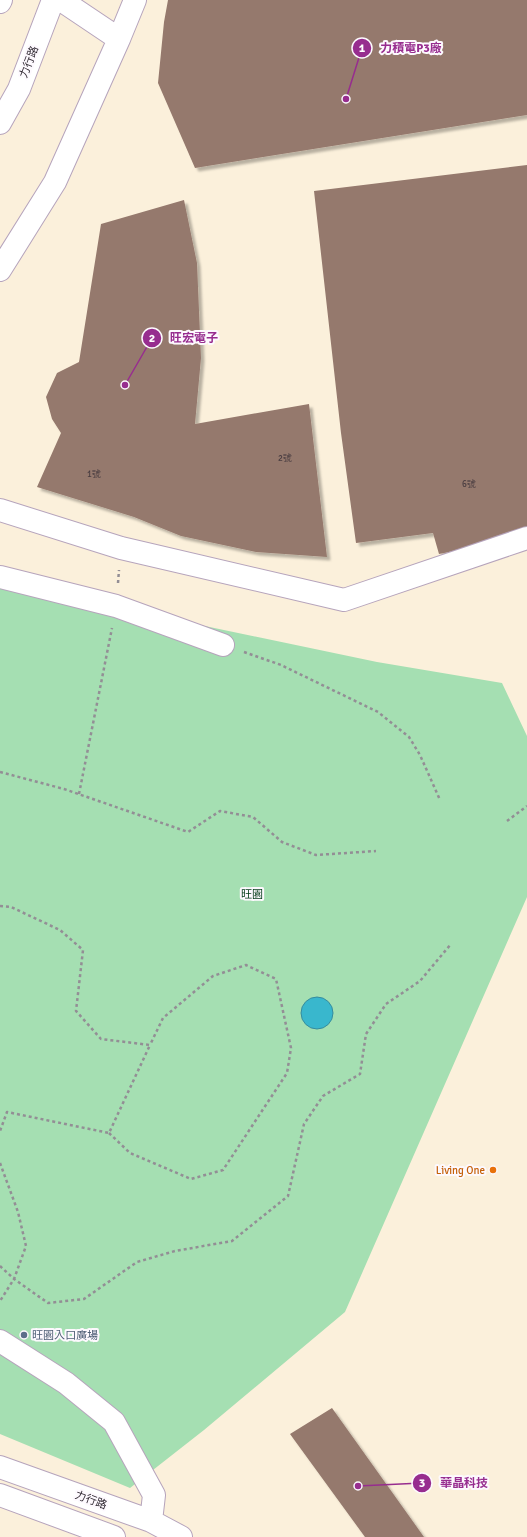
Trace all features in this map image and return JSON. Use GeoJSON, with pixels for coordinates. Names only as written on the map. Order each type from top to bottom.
{"type":"FeatureCollection","features":[{"type":"Feature","properties":{"kind":"street","name":"力行路"},"geometry":{"type":"LineString","coordinates":[[0,122],[19,89],[53,0]]}},
{"type":"Feature","properties":{"kind":"street"},"geometry":{"type":"LineString","coordinates":[[61,0],[119,40]]}},
{"type":"Feature","properties":{"kind":"street"},"geometry":{"type":"LineString","coordinates":[[0,270],[55,182],[119,40],[135,0]]}},
{"type":"Feature","properties":{"kind":"street"},"geometry":{"type":"LineString","coordinates":[[0,510],[121,548],[344,600],[527,538]]}},
{"type":"Feature","properties":{"kind":"street"},"geometry":{"type":"LineString","coordinates":[[0,577],[116,606],[223,646]]}},
{"type":"Feature","properties":{"kind":"street"},"geometry":{"type":"LineString","coordinates":[[0,1340],[66,1382],[114,1422],[154,1495],[151,1521]]}},
{"type":"Feature","properties":{"kind":"street","name":"力行路"},"geometry":{"type":"LineString","coordinates":[[0,1467],[151,1521],[181,1537]]}},
{"type":"Feature","properties":{"kind":"street"},"geometry":{"type":"LineString","coordinates":[[0,1495],[114,1537]]}},
{"type":"Feature","properties":{"kind":"path"},"geometry":{"type":"LineString","coordinates":[[79,794],[116,606],[121,548]]}},
{"type":"Feature","properties":{"kind":"path"},"geometry":{"type":"LineString","coordinates":[[223,646],[281,665],[378,712],[409,737],[420,755],[440,800]]}},
{"type":"Feature","properties":{"kind":"path"},"geometry":{"type":"LineString","coordinates":[[0,772],[64,789],[188,832],[220,811],[253,817],[282,842],[316,855],[376,851]]}},
{"type":"Feature","properties":{"kind":"path"},"geometry":{"type":"LineString","coordinates":[[507,821],[527,806]]}},
{"type":"Feature","properties":{"kind":"path"},"geometry":{"type":"LineString","coordinates":[[0,906],[12,907],[60,930],[83,950],[76,1012],[101,1039],[150,1045]]}},
{"type":"Feature","properties":{"kind":"path"},"geometry":{"type":"LineString","coordinates":[[0,1266],[14,1279],[48,1303],[84,1299],[136,1262],[175,1251],[232,1241],[288,1196],[304,1124],[323,1096],[360,1074],[366,1034],[386,1004],[420,981],[450,944]]}},
{"type":"Feature","properties":{"kind":"path"},"geometry":{"type":"LineString","coordinates":[[0,1131],[7,1112],[109,1133],[130,1153],[191,1179],[223,1170],[287,1073],[291,1048],[276,979],[246,965],[213,976],[163,1018],[109,1133]]}},
{"type":"Feature","properties":{"kind":"path"},"geometry":{"type":"LineString","coordinates":[[0,1163],[18,1212],[26,1246],[14,1279],[0,1301]]}},
{"type":"Feature","properties":{"kind":"shaded area"},"geometry":{"type":"Polygon","coordinates":[[[0,0],[527,0],[527,1537],[0,1537],[0,0]]]}},
{"type":"Feature","properties":{"kind":"green space","name":"旺園"},"geometry":{"type":"Polygon","coordinates":[[[0,583],[377,662],[502,683],[527,736],[527,897],[345,1312],[204,1430],[130,1488],[0,1434],[0,583]]]}},
{"type":"Feature","properties":{"kind":"water"},"geometry":{"type":"Polygon","coordinates":[[[314,997],[320,997],[330,1004],[333,1013],[332,1019],[326,1026],[320,1029],[314,1029],[304,1022],[301,1016],[301,1010],[308,1000],[314,997]]]}},
{"type":"Feature","properties":{"kind":"building"},"geometry":{"type":"Polygon","coordinates":[[[168,0],[527,0],[527,115],[195,168],[158,83],[164,22],[168,0]]]}},
{"type":"Feature","properties":{"kind":"building"},"geometry":{"type":"Polygon","coordinates":[[[527,165],[527,536],[439,554],[433,533],[356,543],[341,433],[314,191],[527,165]]]}},
{"type":"Feature","properties":{"kind":"building"},"geometry":{"type":"Polygon","coordinates":[[[184,200],[197,263],[201,358],[195,424],[309,404],[327,557],[256,552],[181,536],[134,517],[37,487],[61,433],[52,419],[46,397],[57,373],[79,362],[101,224],[184,200]]]}},
{"type":"Feature","properties":{"kind":"building"},"geometry":{"type":"Polygon","coordinates":[[[332,1408],[424,1537],[365,1537],[290,1434],[332,1408]]]}},
{"type":"Feature","properties":{"kind":"place","name":"力積電P3廠"},"geometry":{"type":"Point","coordinates":[346,99]}},
{"type":"Feature","properties":{"kind":"place","name":"旺宏電子"},"geometry":{"type":"Point","coordinates":[125,385]}},
{"type":"Feature","properties":{"kind":"place","name":"Living One"},"geometry":{"type":"Point","coordinates":[493,1170]}},
{"type":"Feature","properties":{"kind":"place","name":"旺園入口廣場"},"geometry":{"type":"Point","coordinates":[24,1335]}},
{"type":"Feature","properties":{"kind":"place","name":"華晶科技"},"geometry":{"type":"Point","coordinates":[358,1486]}}]}
